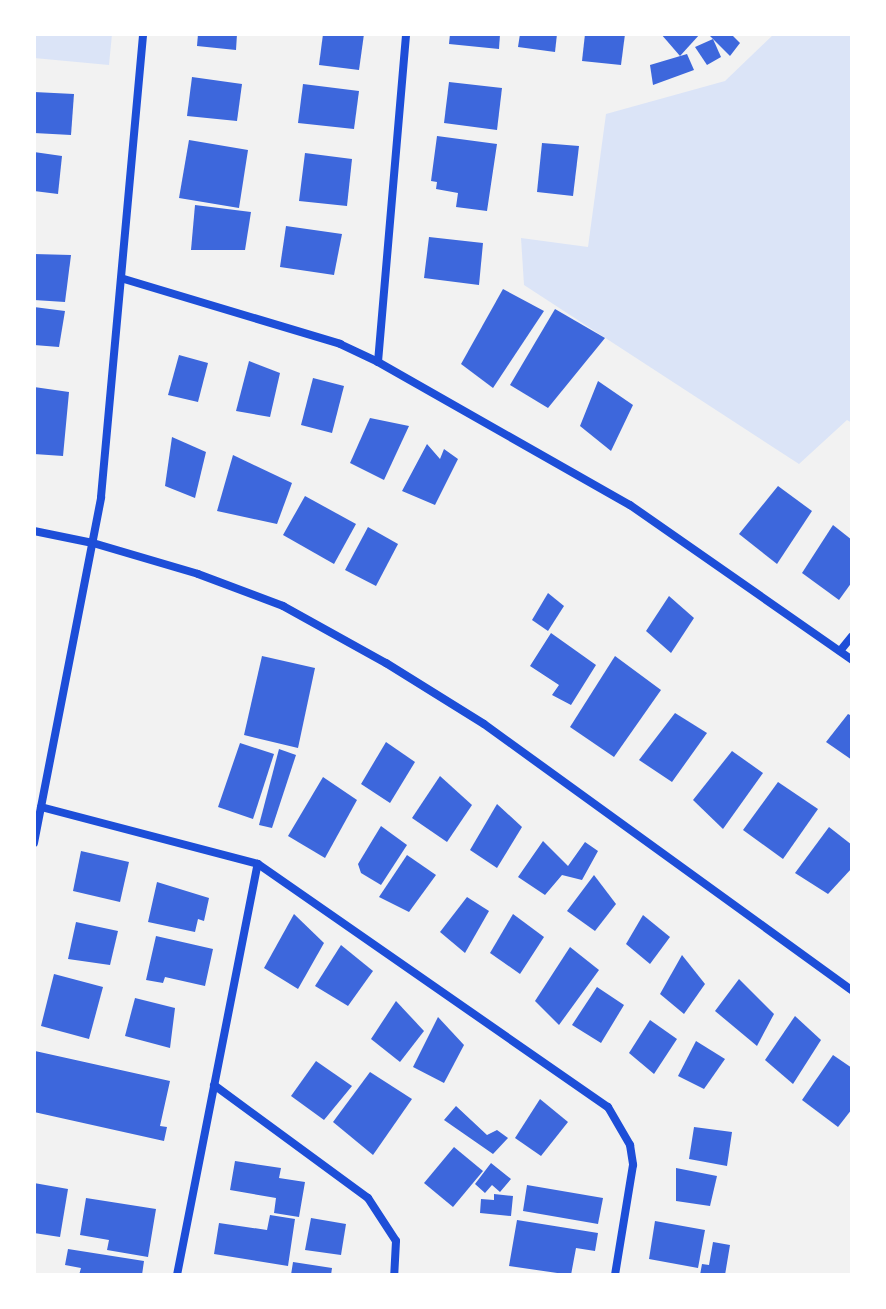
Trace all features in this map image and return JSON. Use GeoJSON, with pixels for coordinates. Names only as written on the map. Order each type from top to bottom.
{"type":"FeatureCollection","features":[{"type":"Feature","properties":{"kind":"street"},"geometry":{"type":"LineString","coordinates":[[34,843],[93,543],[124,279],[143,34]]}},
{"type":"Feature","properties":{"kind":"street"},"geometry":{"type":"LineString","coordinates":[[378,362],[406,34]]}},
{"type":"Feature","properties":{"kind":"street"},"geometry":{"type":"LineString","coordinates":[[124,279],[340,344],[378,362],[630,505],[852,660]]}},
{"type":"Feature","properties":{"kind":"street"},"geometry":{"type":"LineString","coordinates":[[34,531],[93,543],[283,606],[386,663],[484,724],[852,990]]}},
{"type":"Feature","properties":{"kind":"street"},"geometry":{"type":"LineString","coordinates":[[840,651],[852,636]]}},
{"type":"Feature","properties":{"kind":"street"},"geometry":{"type":"LineString","coordinates":[[41,807],[258,864],[608,1107],[630,1145],[633,1165],[615,1275]]}},
{"type":"Feature","properties":{"kind":"street"},"geometry":{"type":"LineString","coordinates":[[177,1275],[258,864]]}},
{"type":"Feature","properties":{"kind":"street"},"geometry":{"type":"LineString","coordinates":[[214,1085],[368,1198],[396,1241],[394,1275]]}},
{"type":"Feature","properties":{"kind":"shaded area"},"geometry":{"type":"Polygon","coordinates":[[[34,34],[112,34],[109,65],[34,58],[34,34]]]}},
{"type":"Feature","properties":{"kind":"shaded area"},"geometry":{"type":"Polygon","coordinates":[[[774,34],[852,34],[852,423],[847,420],[799,464],[524,285],[521,238],[588,247],[606,114],[725,81],[774,34]]]}},
{"type":"Feature","properties":{"kind":"building"},"geometry":{"type":"Polygon","coordinates":[[[198,34],[237,34],[236,50],[197,46],[198,34]]]}},
{"type":"Feature","properties":{"kind":"building"},"geometry":{"type":"Polygon","coordinates":[[[323,34],[364,34],[359,70],[319,65],[323,34]]]}},
{"type":"Feature","properties":{"kind":"building"},"geometry":{"type":"Polygon","coordinates":[[[450,34],[500,34],[499,49],[449,44],[450,34]]]}},
{"type":"Feature","properties":{"kind":"building"},"geometry":{"type":"Polygon","coordinates":[[[520,34],[557,34],[555,52],[518,47],[520,34]]]}},
{"type":"Feature","properties":{"kind":"building"},"geometry":{"type":"Polygon","coordinates":[[[585,34],[625,34],[621,65],[582,61],[585,34]]]}},
{"type":"Feature","properties":{"kind":"building"},"geometry":{"type":"Polygon","coordinates":[[[661,34],[700,34],[680,56],[661,34]]]}},
{"type":"Feature","properties":{"kind":"building"},"geometry":{"type":"Polygon","coordinates":[[[708,34],[731,34],[740,43],[730,56],[708,34]]]}},
{"type":"Feature","properties":{"kind":"building"},"geometry":{"type":"Polygon","coordinates":[[[713,39],[721,57],[707,65],[695,47],[713,39]]]}},
{"type":"Feature","properties":{"kind":"building"},"geometry":{"type":"Polygon","coordinates":[[[687,54],[694,70],[653,85],[650,65],[687,54]]]}},
{"type":"Feature","properties":{"kind":"building"},"geometry":{"type":"Polygon","coordinates":[[[192,77],[242,84],[237,121],[187,116],[192,77]]]}},
{"type":"Feature","properties":{"kind":"building"},"geometry":{"type":"Polygon","coordinates":[[[449,82],[502,88],[497,130],[444,123],[449,82]]]}},
{"type":"Feature","properties":{"kind":"building"},"geometry":{"type":"Polygon","coordinates":[[[303,84],[359,91],[354,129],[298,123],[303,84]]]}},
{"type":"Feature","properties":{"kind":"building"},"geometry":{"type":"Polygon","coordinates":[[[34,92],[74,94],[71,135],[34,133],[34,92]]]}},
{"type":"Feature","properties":{"kind":"building"},"geometry":{"type":"Polygon","coordinates":[[[437,136],[497,144],[487,211],[456,207],[458,193],[436,189],[437,182],[431,181],[437,136]]]}},
{"type":"Feature","properties":{"kind":"building"},"geometry":{"type":"Polygon","coordinates":[[[189,140],[248,150],[239,208],[179,198],[189,140]]]}},
{"type":"Feature","properties":{"kind":"building"},"geometry":{"type":"Polygon","coordinates":[[[542,143],[579,146],[573,196],[537,192],[542,143]]]}},
{"type":"Feature","properties":{"kind":"building"},"geometry":{"type":"Polygon","coordinates":[[[34,152],[62,156],[58,194],[34,191],[34,152]]]}},
{"type":"Feature","properties":{"kind":"building"},"geometry":{"type":"Polygon","coordinates":[[[305,153],[352,159],[347,206],[299,201],[305,153]]]}},
{"type":"Feature","properties":{"kind":"building"},"geometry":{"type":"Polygon","coordinates":[[[195,205],[251,212],[245,250],[191,250],[195,205]]]}},
{"type":"Feature","properties":{"kind":"building"},"geometry":{"type":"Polygon","coordinates":[[[286,226],[342,234],[334,275],[280,267],[286,226]]]}},
{"type":"Feature","properties":{"kind":"building"},"geometry":{"type":"Polygon","coordinates":[[[429,237],[483,243],[479,285],[424,278],[429,237]]]}},
{"type":"Feature","properties":{"kind":"building"},"geometry":{"type":"Polygon","coordinates":[[[34,254],[71,255],[65,302],[34,300],[34,254]]]}},
{"type":"Feature","properties":{"kind":"building"},"geometry":{"type":"Polygon","coordinates":[[[503,289],[544,311],[493,388],[461,364],[503,289]]]}},
{"type":"Feature","properties":{"kind":"building"},"geometry":{"type":"Polygon","coordinates":[[[34,307],[65,311],[59,347],[34,345],[34,307]]]}},
{"type":"Feature","properties":{"kind":"building"},"geometry":{"type":"Polygon","coordinates":[[[555,309],[605,338],[548,408],[510,385],[555,309]]]}},
{"type":"Feature","properties":{"kind":"building"},"geometry":{"type":"Polygon","coordinates":[[[179,355],[208,363],[198,402],[168,395],[179,355]]]}},
{"type":"Feature","properties":{"kind":"building"},"geometry":{"type":"Polygon","coordinates":[[[249,361],[280,373],[270,417],[236,411],[249,361]]]}},
{"type":"Feature","properties":{"kind":"building"},"geometry":{"type":"Polygon","coordinates":[[[313,378],[344,386],[332,433],[301,425],[313,378]]]}},
{"type":"Feature","properties":{"kind":"building"},"geometry":{"type":"Polygon","coordinates":[[[598,381],[633,405],[611,451],[580,426],[598,381]]]}},
{"type":"Feature","properties":{"kind":"building"},"geometry":{"type":"Polygon","coordinates":[[[34,387],[69,392],[63,456],[34,454],[34,387]]]}},
{"type":"Feature","properties":{"kind":"building"},"geometry":{"type":"Polygon","coordinates":[[[370,418],[409,426],[384,480],[350,463],[370,418]]]}},
{"type":"Feature","properties":{"kind":"building"},"geometry":{"type":"Polygon","coordinates":[[[172,437],[206,452],[195,498],[165,486],[172,437]]]}},
{"type":"Feature","properties":{"kind":"building"},"geometry":{"type":"Polygon","coordinates":[[[427,444],[440,459],[444,449],[458,459],[435,505],[402,491],[427,444]]]}},
{"type":"Feature","properties":{"kind":"building"},"geometry":{"type":"Polygon","coordinates":[[[233,455],[292,483],[277,524],[217,511],[233,455]]]}},
{"type":"Feature","properties":{"kind":"building"},"geometry":{"type":"Polygon","coordinates":[[[778,486],[812,511],[777,564],[739,534],[778,486]]]}},
{"type":"Feature","properties":{"kind":"building"},"geometry":{"type":"Polygon","coordinates":[[[305,496],[356,524],[334,564],[283,535],[305,496]]]}},
{"type":"Feature","properties":{"kind":"building"},"geometry":{"type":"Polygon","coordinates":[[[833,525],[852,540],[852,582],[839,600],[802,573],[833,525]]]}},
{"type":"Feature","properties":{"kind":"building"},"geometry":{"type":"Polygon","coordinates":[[[368,527],[398,544],[376,586],[345,570],[368,527]]]}},
{"type":"Feature","properties":{"kind":"building"},"geometry":{"type":"Polygon","coordinates":[[[548,593],[564,606],[548,631],[532,620],[548,593]]]}},
{"type":"Feature","properties":{"kind":"building"},"geometry":{"type":"Polygon","coordinates":[[[669,596],[694,618],[671,653],[646,631],[669,596]]]}},
{"type":"Feature","properties":{"kind":"building"},"geometry":{"type":"Polygon","coordinates":[[[551,633],[596,665],[571,705],[552,695],[559,685],[530,666],[551,633]]]}},
{"type":"Feature","properties":{"kind":"building"},"geometry":{"type":"Polygon","coordinates":[[[262,656],[315,668],[298,748],[244,735],[262,656]]]}},
{"type":"Feature","properties":{"kind":"building"},"geometry":{"type":"Polygon","coordinates":[[[615,656],[661,690],[614,757],[570,727],[615,656]]]}},
{"type":"Feature","properties":{"kind":"building"},"geometry":{"type":"Polygon","coordinates":[[[675,713],[707,733],[672,782],[639,760],[675,713]]]}},
{"type":"Feature","properties":{"kind":"building"},"geometry":{"type":"Polygon","coordinates":[[[848,714],[852,716],[852,760],[826,742],[848,714]]]}},
{"type":"Feature","properties":{"kind":"building"},"geometry":{"type":"Polygon","coordinates":[[[386,742],[415,762],[390,803],[361,784],[386,742]]]}},
{"type":"Feature","properties":{"kind":"building"},"geometry":{"type":"Polygon","coordinates":[[[240,743],[274,754],[253,819],[218,807],[240,743]]]}},
{"type":"Feature","properties":{"kind":"building"},"geometry":{"type":"Polygon","coordinates":[[[279,749],[296,755],[272,828],[259,825],[279,749]]]}},
{"type":"Feature","properties":{"kind":"building"},"geometry":{"type":"Polygon","coordinates":[[[732,751],[763,773],[723,829],[693,800],[732,751]]]}},
{"type":"Feature","properties":{"kind":"building"},"geometry":{"type":"Polygon","coordinates":[[[440,776],[472,805],[447,842],[412,818],[440,776]]]}},
{"type":"Feature","properties":{"kind":"building"},"geometry":{"type":"Polygon","coordinates":[[[323,777],[357,800],[325,858],[288,836],[323,777]]]}},
{"type":"Feature","properties":{"kind":"building"},"geometry":{"type":"Polygon","coordinates":[[[778,782],[818,809],[783,859],[743,830],[778,782]]]}},
{"type":"Feature","properties":{"kind":"building"},"geometry":{"type":"Polygon","coordinates":[[[497,804],[522,827],[497,868],[470,850],[497,804]]]}},
{"type":"Feature","properties":{"kind":"building"},"geometry":{"type":"Polygon","coordinates":[[[381,826],[407,845],[381,885],[361,873],[358,864],[381,826]]]}},
{"type":"Feature","properties":{"kind":"building"},"geometry":{"type":"Polygon","coordinates":[[[829,827],[852,845],[852,868],[828,894],[795,873],[829,827]]]}},
{"type":"Feature","properties":{"kind":"building"},"geometry":{"type":"Polygon","coordinates":[[[543,841],[568,866],[585,842],[598,851],[582,880],[562,875],[545,895],[518,877],[543,841]]]}},
{"type":"Feature","properties":{"kind":"building"},"geometry":{"type":"Polygon","coordinates":[[[81,851],[129,862],[120,902],[73,891],[81,851]]]}},
{"type":"Feature","properties":{"kind":"building"},"geometry":{"type":"Polygon","coordinates":[[[407,855],[436,875],[409,912],[379,897],[407,855]]]}},
{"type":"Feature","properties":{"kind":"building"},"geometry":{"type":"Polygon","coordinates":[[[594,875],[616,904],[595,931],[567,911],[594,875]]]}},
{"type":"Feature","properties":{"kind":"building"},"geometry":{"type":"Polygon","coordinates":[[[157,882],[209,898],[204,921],[198,919],[195,932],[148,922],[157,882]]]}},
{"type":"Feature","properties":{"kind":"building"},"geometry":{"type":"Polygon","coordinates":[[[467,897],[489,911],[465,953],[440,932],[467,897]]]}},
{"type":"Feature","properties":{"kind":"building"},"geometry":{"type":"Polygon","coordinates":[[[294,914],[324,943],[298,989],[264,968],[294,914]]]}},
{"type":"Feature","properties":{"kind":"building"},"geometry":{"type":"Polygon","coordinates":[[[513,914],[544,937],[520,974],[490,953],[513,914]]]}},
{"type":"Feature","properties":{"kind":"building"},"geometry":{"type":"Polygon","coordinates":[[[643,915],[670,937],[650,964],[626,944],[643,915]]]}},
{"type":"Feature","properties":{"kind":"building"},"geometry":{"type":"Polygon","coordinates":[[[76,922],[118,931],[110,965],[68,959],[76,922]]]}},
{"type":"Feature","properties":{"kind":"building"},"geometry":{"type":"Polygon","coordinates":[[[156,936],[213,949],[205,986],[165,977],[163,983],[146,980],[156,936]]]}},
{"type":"Feature","properties":{"kind":"building"},"geometry":{"type":"Polygon","coordinates":[[[341,945],[373,971],[348,1006],[315,986],[341,945]]]}},
{"type":"Feature","properties":{"kind":"building"},"geometry":{"type":"Polygon","coordinates":[[[570,947],[599,970],[559,1025],[535,1001],[570,947]]]}},
{"type":"Feature","properties":{"kind":"building"},"geometry":{"type":"Polygon","coordinates":[[[682,955],[705,984],[684,1014],[660,994],[682,955]]]}},
{"type":"Feature","properties":{"kind":"building"},"geometry":{"type":"Polygon","coordinates":[[[54,974],[103,987],[89,1039],[41,1026],[54,974]]]}},
{"type":"Feature","properties":{"kind":"building"},"geometry":{"type":"Polygon","coordinates":[[[739,979],[774,1014],[757,1046],[715,1011],[739,979]]]}},
{"type":"Feature","properties":{"kind":"building"},"geometry":{"type":"Polygon","coordinates":[[[597,987],[624,1005],[601,1043],[572,1025],[597,987]]]}},
{"type":"Feature","properties":{"kind":"building"},"geometry":{"type":"Polygon","coordinates":[[[135,998],[175,1008],[170,1048],[125,1036],[135,998]]]}},
{"type":"Feature","properties":{"kind":"building"},"geometry":{"type":"Polygon","coordinates":[[[396,1001],[424,1031],[400,1062],[371,1039],[396,1001]]]}},
{"type":"Feature","properties":{"kind":"building"},"geometry":{"type":"Polygon","coordinates":[[[795,1016],[821,1040],[793,1084],[765,1060],[795,1016]]]}},
{"type":"Feature","properties":{"kind":"building"},"geometry":{"type":"Polygon","coordinates":[[[438,1017],[464,1045],[444,1083],[413,1067],[438,1017]]]}},
{"type":"Feature","properties":{"kind":"building"},"geometry":{"type":"Polygon","coordinates":[[[650,1020],[677,1039],[654,1074],[629,1053],[650,1020]]]}},
{"type":"Feature","properties":{"kind":"building"},"geometry":{"type":"Polygon","coordinates":[[[696,1041],[725,1059],[704,1089],[678,1076],[696,1041]]]}},
{"type":"Feature","properties":{"kind":"building"},"geometry":{"type":"Polygon","coordinates":[[[35,1051],[170,1081],[160,1126],[167,1127],[164,1141],[34,1112],[35,1051]]]}},
{"type":"Feature","properties":{"kind":"building"},"geometry":{"type":"Polygon","coordinates":[[[833,1055],[852,1068],[852,1109],[838,1127],[802,1100],[833,1055]]]}},
{"type":"Feature","properties":{"kind":"building"},"geometry":{"type":"Polygon","coordinates":[[[316,1061],[352,1086],[324,1120],[291,1096],[316,1061]]]}},
{"type":"Feature","properties":{"kind":"building"},"geometry":{"type":"Polygon","coordinates":[[[370,1072],[412,1099],[373,1155],[333,1122],[370,1072]]]}},
{"type":"Feature","properties":{"kind":"building"},"geometry":{"type":"Polygon","coordinates":[[[540,1099],[568,1122],[541,1156],[515,1138],[540,1099]]]}},
{"type":"Feature","properties":{"kind":"building"},"geometry":{"type":"Polygon","coordinates":[[[456,1106],[487,1135],[497,1130],[508,1138],[493,1154],[444,1120],[456,1106]]]}},
{"type":"Feature","properties":{"kind":"building"},"geometry":{"type":"Polygon","coordinates":[[[694,1127],[732,1132],[727,1166],[689,1159],[694,1127]]]}},
{"type":"Feature","properties":{"kind":"building"},"geometry":{"type":"Polygon","coordinates":[[[454,1147],[483,1171],[453,1207],[424,1183],[454,1147]]]}},
{"type":"Feature","properties":{"kind":"building"},"geometry":{"type":"Polygon","coordinates":[[[235,1161],[281,1168],[279,1178],[305,1182],[299,1217],[274,1213],[276,1198],[230,1190],[235,1161]]]}},
{"type":"Feature","properties":{"kind":"building"},"geometry":{"type":"Polygon","coordinates":[[[491,1163],[511,1179],[500,1192],[492,1185],[485,1193],[475,1184],[491,1163]]]}},
{"type":"Feature","properties":{"kind":"building"},"geometry":{"type":"Polygon","coordinates":[[[676,1168],[717,1176],[710,1206],[676,1201],[676,1168]]]}},
{"type":"Feature","properties":{"kind":"building"},"geometry":{"type":"Polygon","coordinates":[[[34,1183],[68,1189],[60,1237],[34,1233],[34,1183]]]}},
{"type":"Feature","properties":{"kind":"building"},"geometry":{"type":"Polygon","coordinates":[[[527,1185],[603,1198],[598,1224],[523,1211],[527,1185]]]}},
{"type":"Feature","properties":{"kind":"building"},"geometry":{"type":"Polygon","coordinates":[[[494,1194],[513,1196],[511,1216],[480,1213],[481,1199],[494,1200],[494,1194]]]}},
{"type":"Feature","properties":{"kind":"building"},"geometry":{"type":"Polygon","coordinates":[[[86,1198],[156,1209],[148,1257],[107,1250],[109,1240],[80,1235],[86,1198]]]}},
{"type":"Feature","properties":{"kind":"building"},"geometry":{"type":"Polygon","coordinates":[[[270,1215],[295,1219],[288,1266],[214,1254],[219,1223],[267,1230],[270,1215]]]}},
{"type":"Feature","properties":{"kind":"building"},"geometry":{"type":"Polygon","coordinates":[[[311,1218],[346,1224],[341,1255],[305,1250],[311,1218]]]}},
{"type":"Feature","properties":{"kind":"building"},"geometry":{"type":"Polygon","coordinates":[[[517,1220],[598,1233],[595,1251],[576,1248],[571,1275],[509,1266],[517,1220]]]}},
{"type":"Feature","properties":{"kind":"building"},"geometry":{"type":"Polygon","coordinates":[[[655,1221],[705,1230],[698,1268],[649,1259],[655,1221]]]}},
{"type":"Feature","properties":{"kind":"building"},"geometry":{"type":"Polygon","coordinates":[[[713,1242],[730,1245],[725,1275],[700,1275],[702,1264],[709,1265],[713,1242]]]}},
{"type":"Feature","properties":{"kind":"building"},"geometry":{"type":"Polygon","coordinates":[[[68,1249],[144,1261],[142,1275],[79,1275],[81,1268],[65,1265],[68,1249]]]}},
{"type":"Feature","properties":{"kind":"building"},"geometry":{"type":"Polygon","coordinates":[[[293,1262],[332,1268],[331,1275],[291,1275],[293,1262]]]}}]}
